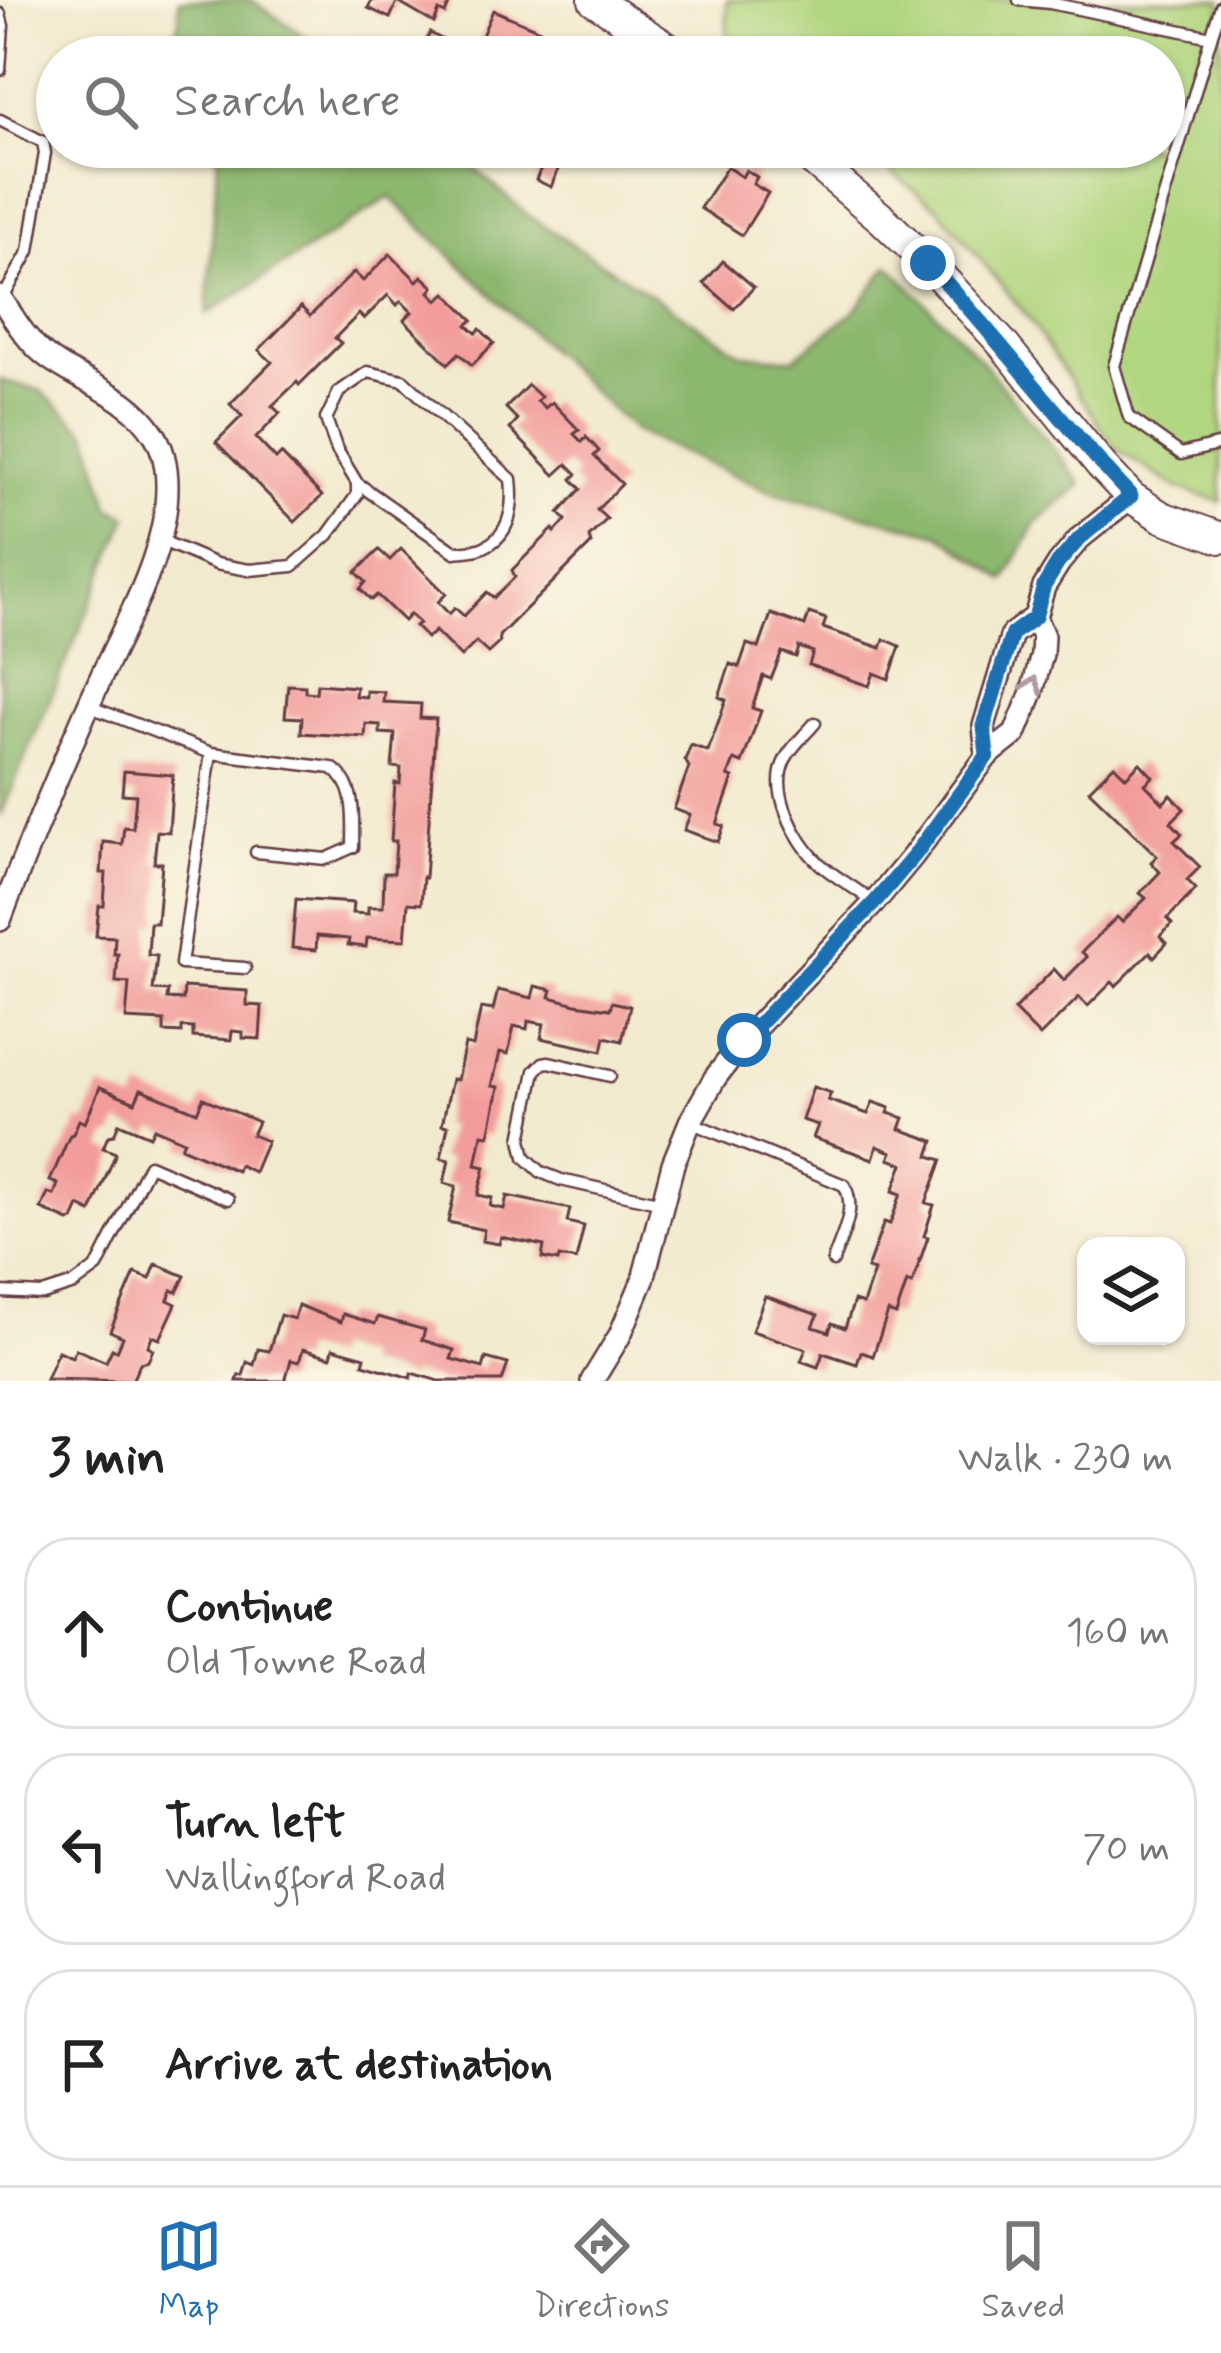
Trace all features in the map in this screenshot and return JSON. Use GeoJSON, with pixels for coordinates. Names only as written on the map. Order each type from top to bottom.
{"type":"FeatureCollection","features":[{"type":"Feature","properties":{"kind":"street"},"geometry":{"type":"LineString","coordinates":[[594,0],[649,36]]}},
{"type":"Feature","properties":{"kind":"street"},"geometry":{"type":"LineString","coordinates":[[822,168],[928,263],[1131,496],[1162,517],[1221,538]]}},
{"type":"Feature","properties":{"kind":"street"},"geometry":{"type":"LineString","coordinates":[[0,920],[160,540],[167,489],[156,436],[136,412],[40,352],[1,299]]}},
{"type":"Feature","properties":{"kind":"street"},"geometry":{"type":"LineString","coordinates":[[987,756],[984,726],[1012,634],[1035,617],[1044,586],[1058,563],[1131,496]]}},
{"type":"Feature","properties":{"kind":"street"},"geometry":{"type":"LineString","coordinates":[[592,1381],[620,1335],[643,1280],[673,1164],[715,1078],[744,1040],[914,856],[987,756],[1015,734],[1042,654],[1043,636],[1035,617]]}},
{"type":"Feature","properties":{"kind":"lane"},"geometry":{"type":"LineString","coordinates":[[1018,0],[1211,37]]}},
{"type":"Feature","properties":{"kind":"lane"},"geometry":{"type":"LineString","coordinates":[[1185,125],[1221,6]]}},
{"type":"Feature","properties":{"kind":"lane"},"geometry":{"type":"LineString","coordinates":[[0,14],[4,26],[0,70]]}},
{"type":"Feature","properties":{"kind":"lane"},"geometry":{"type":"LineString","coordinates":[[0,120],[36,138]]}},
{"type":"Feature","properties":{"kind":"lane"},"geometry":{"type":"LineString","coordinates":[[1,299],[29,251],[43,168]]}},
{"type":"Feature","properties":{"kind":"lane"},"geometry":{"type":"LineString","coordinates":[[1172,168],[1114,366],[1129,417],[1181,454],[1221,444]]}},
{"type":"Feature","properties":{"kind":"lane"},"geometry":{"type":"LineString","coordinates":[[160,540],[216,564],[249,570],[292,566],[328,536],[357,495],[357,483],[337,450],[326,418],[339,392],[368,372],[403,380],[511,479],[513,499],[507,526],[484,547],[455,552],[357,483]]}},
{"type":"Feature","properties":{"kind":"lane"},"geometry":{"type":"LineString","coordinates":[[88,706],[211,753],[332,768],[340,773],[353,809],[353,847],[326,859],[256,852]]}},
{"type":"Feature","properties":{"kind":"lane"},"geometry":{"type":"LineString","coordinates":[[815,723],[784,761],[778,791],[790,822],[819,863],[874,903]]}},
{"type":"Feature","properties":{"kind":"lane"},"geometry":{"type":"LineString","coordinates":[[211,753],[182,964],[245,968]]}},
{"type":"Feature","properties":{"kind":"lane"},"geometry":{"type":"LineString","coordinates":[[610,1076],[542,1063],[535,1071],[520,1139],[525,1157],[541,1172],[561,1180],[662,1203]]}},
{"type":"Feature","properties":{"kind":"lane"},"geometry":{"type":"LineString","coordinates":[[690,1122],[844,1185],[851,1210],[833,1262]]}},
{"type":"Feature","properties":{"kind":"lane"},"geometry":{"type":"LineString","coordinates":[[0,1292],[43,1294],[74,1284],[97,1267],[149,1165],[228,1199]]}},
{"type":"Feature","properties":{"kind":"green space"},"geometry":{"type":"Polygon","coordinates":[[[179,0],[251,0],[305,36],[173,36],[179,0]]]}},
{"type":"Feature","properties":{"kind":"green space"},"geometry":{"type":"Polygon","coordinates":[[[727,0],[1221,0],[1221,502],[1177,488],[1115,448],[1027,316],[939,209],[885,168],[1185,168],[1185,36],[727,36],[727,0]]]}},
{"type":"Feature","properties":{"kind":"green space"},"geometry":{"type":"Polygon","coordinates":[[[217,168],[474,168],[530,217],[743,354],[793,359],[854,312],[889,265],[981,360],[1082,484],[1036,523],[1005,580],[940,534],[774,493],[634,431],[390,197],[207,314],[217,168]]]}},
{"type":"Feature","properties":{"kind":"green space"},"geometry":{"type":"Polygon","coordinates":[[[0,380],[40,390],[88,433],[110,507],[128,516],[0,817],[2,451],[0,380]]]}},
{"type":"Feature","properties":{"kind":"building"},"geometry":{"type":"Polygon","coordinates":[[[372,0],[398,0],[390,18],[368,8],[372,0]]]}},
{"type":"Feature","properties":{"kind":"building"},"geometry":{"type":"Polygon","coordinates":[[[403,0],[451,0],[434,23],[401,4],[403,0]]]}},
{"type":"Feature","properties":{"kind":"building"},"geometry":{"type":"Polygon","coordinates":[[[493,10],[540,30],[538,36],[482,36],[493,10]]]}},
{"type":"Feature","properties":{"kind":"building"},"geometry":{"type":"Polygon","coordinates":[[[541,168],[559,168],[551,187],[536,180],[541,168]]]}},
{"type":"Feature","properties":{"kind":"building"},"geometry":{"type":"Polygon","coordinates":[[[726,168],[742,177],[746,170],[757,177],[753,184],[768,193],[742,235],[700,208],[726,168]]]}},
{"type":"Feature","properties":{"kind":"building"},"geometry":{"type":"Polygon","coordinates":[[[390,254],[417,281],[422,276],[434,287],[430,292],[438,300],[446,293],[473,320],[467,325],[476,333],[480,329],[494,343],[472,365],[459,353],[448,364],[404,320],[412,312],[401,301],[397,305],[388,295],[364,319],[359,314],[335,338],[341,343],[272,406],[280,413],[256,438],[276,459],[281,454],[322,496],[295,522],[216,442],[242,416],[230,404],[272,362],[259,350],[301,307],[310,316],[354,272],[363,281],[390,254]]]}},
{"type":"Feature","properties":{"kind":"building"},"geometry":{"type":"Polygon","coordinates":[[[723,261],[754,287],[734,309],[704,283],[723,261]]]}},
{"type":"Feature","properties":{"kind":"building"},"geometry":{"type":"Polygon","coordinates":[[[528,385],[541,397],[537,401],[545,408],[552,402],[579,430],[574,434],[582,442],[586,437],[599,451],[594,456],[622,484],[597,510],[607,519],[589,537],[591,544],[499,636],[500,642],[488,653],[476,642],[461,657],[435,631],[427,638],[410,614],[404,621],[377,595],[371,600],[360,589],[366,582],[356,572],[379,550],[390,560],[401,549],[446,594],[438,602],[449,614],[455,608],[464,616],[487,592],[494,598],[515,577],[512,570],[566,520],[559,513],[581,489],[572,479],[577,474],[567,464],[555,475],[510,429],[518,420],[506,408],[528,385]]]}},
{"type":"Feature","properties":{"kind":"building"},"geometry":{"type":"Polygon","coordinates":[[[809,613],[826,619],[823,628],[881,648],[884,639],[900,646],[889,679],[874,673],[869,686],[809,665],[813,652],[799,647],[796,657],[782,652],[771,679],[763,676],[752,708],[761,711],[742,763],[734,760],[728,776],[733,778],[717,824],[724,826],[718,842],[684,830],[690,815],[674,809],[689,767],[685,760],[691,745],[708,751],[726,700],[719,697],[730,664],[739,667],[747,644],[759,648],[771,614],[805,626],[809,613]]]}},
{"type":"Feature","properties":{"kind":"building"},"geometry":{"type":"Polygon","coordinates":[[[317,684],[356,687],[355,696],[384,692],[383,702],[421,704],[420,718],[436,719],[425,878],[421,904],[408,903],[405,940],[367,938],[366,947],[348,945],[349,939],[317,936],[316,950],[292,948],[296,899],[353,903],[352,913],[368,914],[368,907],[383,907],[384,873],[394,873],[396,841],[391,841],[395,783],[400,784],[401,768],[392,767],[395,734],[380,733],[380,725],[366,724],[365,737],[301,733],[302,718],[285,717],[288,685],[305,686],[305,692],[316,693],[317,684]]]}},
{"type":"Feature","properties":{"kind":"building"},"geometry":{"type":"Polygon","coordinates":[[[1140,763],[1153,777],[1145,784],[1163,803],[1171,795],[1184,809],[1171,822],[1182,834],[1174,841],[1200,867],[1187,880],[1196,889],[1167,919],[1172,924],[1160,936],[1167,943],[1154,957],[1150,952],[1088,1006],[1079,997],[1040,1036],[1014,1010],[1054,969],[1064,980],[1087,957],[1082,952],[1117,917],[1122,922],[1146,898],[1140,893],[1160,872],[1151,862],[1157,856],[1089,790],[1114,765],[1126,777],[1140,763]]]}},
{"type":"Feature","properties":{"kind":"building"},"geometry":{"type":"Polygon","coordinates":[[[124,771],[173,775],[169,832],[157,831],[154,863],[162,863],[157,923],[150,923],[148,955],[157,956],[153,990],[168,991],[167,999],[183,1000],[184,987],[247,991],[247,1005],[262,1006],[260,1039],[243,1038],[243,1032],[232,1031],[231,1040],[193,1037],[193,1028],[164,1032],[164,1021],[126,1019],[129,983],[116,982],[115,937],[96,936],[99,906],[104,906],[103,842],[122,844],[124,827],[133,828],[136,795],[122,794],[124,771]]]}},
{"type":"Feature","properties":{"kind":"building"},"geometry":{"type":"Polygon","coordinates":[[[535,986],[552,990],[550,997],[576,1004],[610,1009],[612,1002],[630,1006],[622,1041],[605,1037],[602,1051],[541,1038],[544,1024],[528,1021],[527,1029],[514,1026],[508,1054],[500,1052],[492,1086],[499,1087],[489,1135],[482,1134],[476,1165],[485,1167],[478,1195],[492,1198],[490,1206],[504,1209],[507,1196],[570,1209],[567,1222],[584,1226],[576,1260],[542,1258],[544,1246],[501,1237],[499,1244],[482,1241],[484,1230],[448,1222],[456,1186],[444,1183],[449,1160],[441,1158],[452,1079],[457,1080],[465,1044],[473,1046],[481,1008],[493,1010],[498,990],[532,998],[535,986]]]}},
{"type":"Feature","properties":{"kind":"building"},"geometry":{"type":"Polygon","coordinates":[[[100,1087],[135,1102],[141,1089],[197,1112],[203,1098],[258,1122],[252,1135],[267,1141],[254,1172],[239,1165],[237,1171],[181,1147],[184,1141],[154,1128],[150,1136],[119,1123],[103,1148],[116,1153],[91,1212],[79,1206],[69,1221],[41,1209],[48,1193],[54,1195],[58,1184],[50,1181],[70,1135],[79,1120],[85,1123],[100,1087]]]}},
{"type":"Feature","properties":{"kind":"building"},"geometry":{"type":"Polygon","coordinates":[[[813,1087],[831,1093],[828,1100],[868,1114],[873,1102],[890,1108],[888,1113],[904,1118],[900,1129],[934,1141],[929,1156],[942,1160],[926,1203],[934,1205],[912,1284],[907,1282],[896,1315],[888,1312],[873,1356],[861,1352],[857,1364],[823,1353],[818,1367],[801,1361],[806,1349],[752,1331],[765,1296],[818,1315],[813,1327],[829,1332],[832,1323],[845,1328],[854,1301],[863,1304],[874,1271],[867,1269],[884,1222],[890,1224],[901,1194],[893,1191],[903,1164],[889,1159],[892,1152],[877,1146],[873,1159],[813,1138],[818,1125],[802,1120],[813,1087]]]}},
{"type":"Feature","properties":{"kind":"building"},"geometry":{"type":"Polygon","coordinates":[[[156,1264],[185,1276],[168,1300],[176,1304],[160,1339],[152,1336],[148,1361],[140,1363],[132,1381],[46,1379],[58,1351],[72,1357],[76,1349],[106,1362],[112,1349],[117,1351],[123,1337],[110,1331],[135,1273],[150,1279],[156,1264]]]}},
{"type":"Feature","properties":{"kind":"building"},"geometry":{"type":"Polygon","coordinates":[[[298,1305],[341,1322],[343,1314],[375,1324],[378,1317],[425,1330],[422,1340],[454,1350],[451,1359],[483,1368],[486,1358],[508,1364],[502,1381],[439,1381],[363,1364],[365,1357],[333,1348],[331,1357],[303,1349],[299,1362],[291,1360],[285,1381],[237,1381],[247,1362],[254,1365],[258,1349],[269,1351],[280,1315],[294,1319],[298,1305]]]}},
{"type":"Feature","properties":{"kind":"route"},"geometry":{"type":"LineString","coordinates":[[744,1040],[874,903],[987,756],[984,726],[1012,634],[1035,617],[1044,586],[1058,563],[1131,496],[928,263]]}}]}
